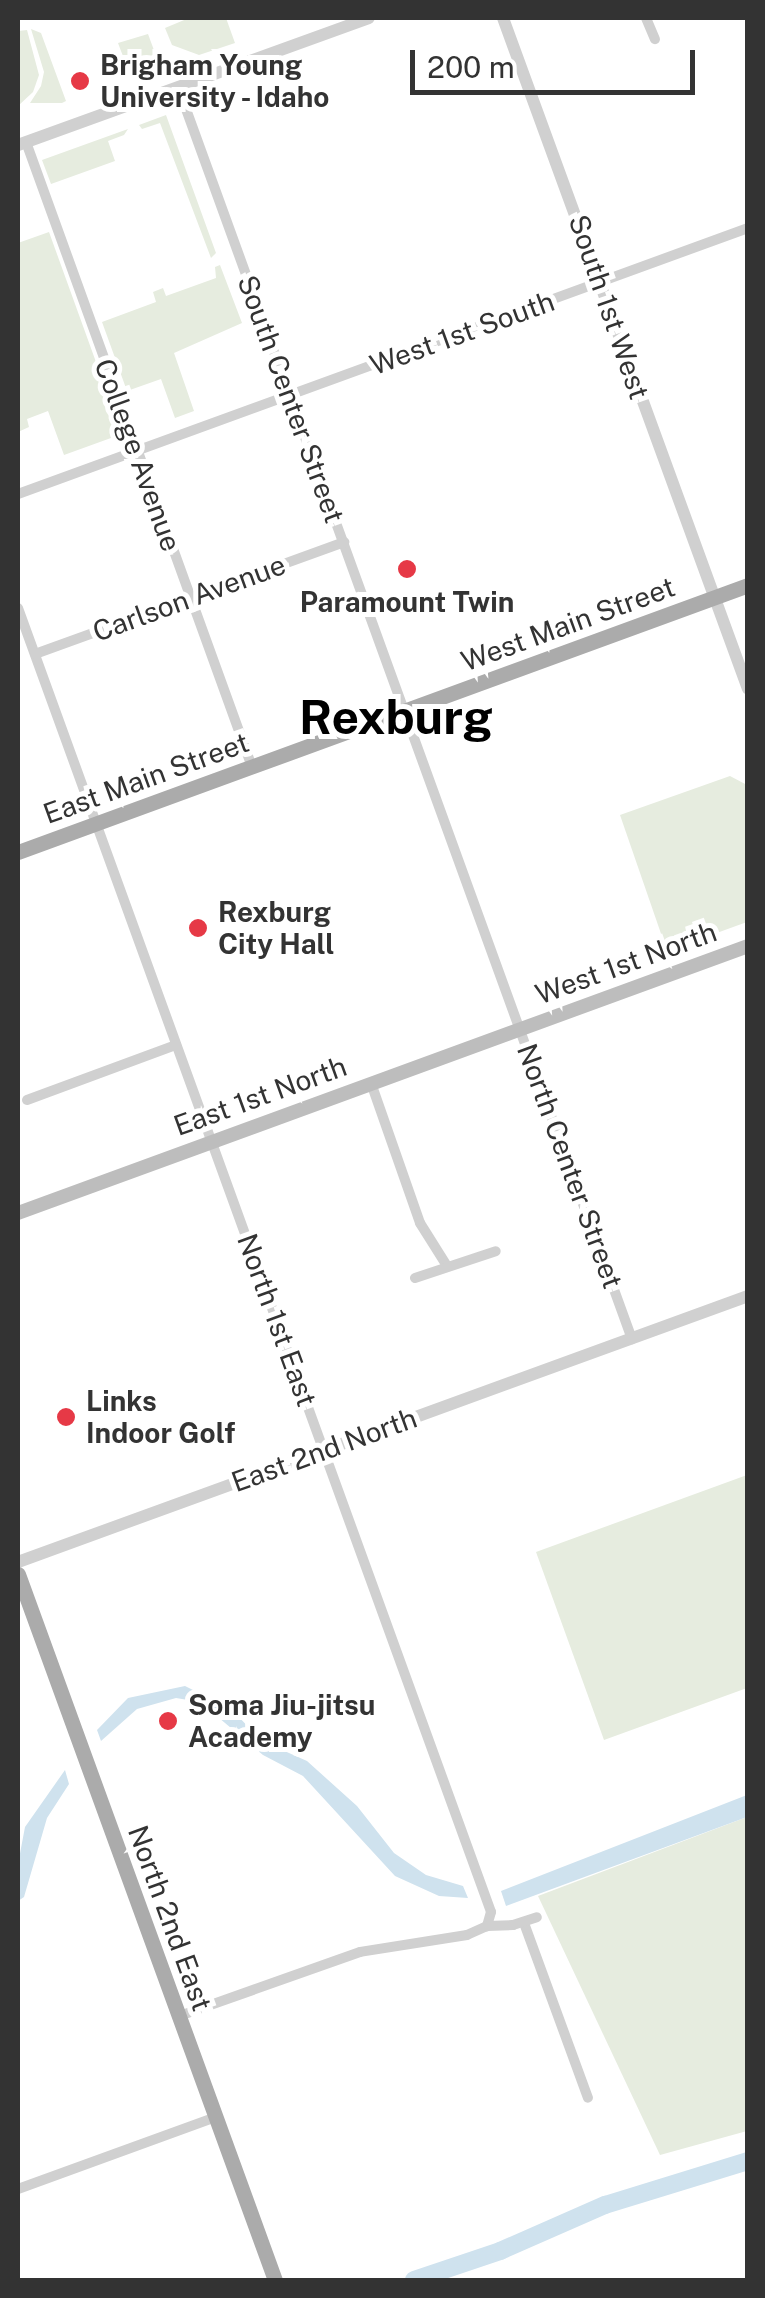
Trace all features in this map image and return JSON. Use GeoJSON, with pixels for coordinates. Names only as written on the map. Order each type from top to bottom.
{"type":"FeatureCollection","features":[{"type":"Feature","properties":{"kind":"main road","name":"West Main Street"},"geometry":{"type":"LineString","coordinates":[[405,710],[748,586]]}},
{"type":"Feature","properties":{"kind":"main road","name":"East Main Street"},"geometry":{"type":"LineString","coordinates":[[18,852],[405,710]]}},
{"type":"Feature","properties":{"kind":"main road","name":"West 1st North"},"geometry":{"type":"LineString","coordinates":[[521,1028],[748,946]]}},
{"type":"Feature","properties":{"kind":"main road","name":"East 1st North"},"geometry":{"type":"LineString","coordinates":[[18,1212],[521,1028]]}},
{"type":"Feature","properties":{"kind":"main road","name":"North 2nd East"},"geometry":{"type":"LineString","coordinates":[[18,1574],[276,2280]]}},
{"type":"Feature","properties":{"kind":"street"},"geometry":{"type":"LineString","coordinates":[[22,143],[369,18]]}},
{"type":"Feature","properties":{"kind":"street","name":"South 1st West"},"geometry":{"type":"LineString","coordinates":[[504,18],[748,689]]}},
{"type":"Feature","properties":{"kind":"street"},"geometry":{"type":"LineString","coordinates":[[646,18],[655,40]]}},
{"type":"Feature","properties":{"kind":"street","name":"South Center Street"},"geometry":{"type":"LineString","coordinates":[[178,87],[405,710]]}},
{"type":"Feature","properties":{"kind":"street","name":"College Avenue"},"geometry":{"type":"LineString","coordinates":[[22,143],[252,767]]}},
{"type":"Feature","properties":{"kind":"street","name":"West 1st South"},"geometry":{"type":"LineString","coordinates":[[18,494],[748,228]]}},
{"type":"Feature","properties":{"kind":"street","name":"Carlson Avenue"},"geometry":{"type":"LineString","coordinates":[[35,654],[344,542]]}},
{"type":"Feature","properties":{"kind":"street","name":"North 1st East"},"geometry":{"type":"LineString","coordinates":[[18,608],[490,1912],[487,1926]]}},
{"type":"Feature","properties":{"kind":"street","name":"North Center Street"},"geometry":{"type":"LineString","coordinates":[[405,710],[632,1339]]}},
{"type":"Feature","properties":{"kind":"street"},"geometry":{"type":"LineString","coordinates":[[27,1100],[176,1045]]}},
{"type":"Feature","properties":{"kind":"street"},"geometry":{"type":"LineString","coordinates":[[371,1083],[420,1224],[446,1266]]}},
{"type":"Feature","properties":{"kind":"street"},"geometry":{"type":"LineString","coordinates":[[416,1278],[496,1251]]}},
{"type":"Feature","properties":{"kind":"street","name":"East 2nd North"},"geometry":{"type":"LineString","coordinates":[[18,1562],[748,1296]]}},
{"type":"Feature","properties":{"kind":"street"},"geometry":{"type":"LineString","coordinates":[[179,2016],[336,1958],[454,1939],[487,1926],[524,1923],[538,1916]]}},
{"type":"Feature","properties":{"kind":"street"},"geometry":{"type":"LineString","coordinates":[[524,1923],[588,2098]]}},
{"type":"Feature","properties":{"kind":"street"},"geometry":{"type":"LineString","coordinates":[[18,2188],[216,2117]]}},
{"type":"Feature","properties":{"kind":"shaded area"},"geometry":{"type":"Polygon","coordinates":[[[189,18],[226,18],[235,43],[199,55],[172,45],[165,28],[189,18]]]}},
{"type":"Feature","properties":{"kind":"shaded area"},"geometry":{"type":"Polygon","coordinates":[[[31,29],[41,33],[66,101],[62,103],[30,103],[41,86],[44,72],[31,29]]]}},
{"type":"Feature","properties":{"kind":"shaded area"},"geometry":{"type":"Polygon","coordinates":[[[27,30],[39,75],[33,92],[18,106],[18,31],[27,30]]]}},
{"type":"Feature","properties":{"kind":"shaded area"},"geometry":{"type":"Polygon","coordinates":[[[148,34],[155,53],[142,77],[132,80],[118,43],[148,34]]]}},
{"type":"Feature","properties":{"kind":"shaded area"},"geometry":{"type":"Polygon","coordinates":[[[166,115],[216,253],[211,258],[160,123],[142,129],[139,125],[166,115]]]}},
{"type":"Feature","properties":{"kind":"shaded area"},"geometry":{"type":"Polygon","coordinates":[[[128,129],[124,135],[108,141],[115,161],[51,184],[42,160],[128,129]]]}},
{"type":"Feature","properties":{"kind":"shaded area"},"geometry":{"type":"Polygon","coordinates":[[[49,232],[122,434],[64,455],[48,411],[27,419],[29,427],[18,432],[18,243],[49,232]]]}},
{"type":"Feature","properties":{"kind":"shaded area"},"geometry":{"type":"Polygon","coordinates":[[[220,265],[242,323],[174,353],[194,411],[175,418],[161,379],[127,391],[102,322],[156,302],[153,292],[163,288],[166,296],[216,278],[215,267],[220,265]]]}},
{"type":"Feature","properties":{"kind":"shaded area"},"geometry":{"type":"Polygon","coordinates":[[[730,776],[747,785],[747,922],[667,951],[620,815],[730,776]]]}},
{"type":"Feature","properties":{"kind":"shaded area"},"geometry":{"type":"Polygon","coordinates":[[[747,1475],[747,1688],[604,1740],[536,1552],[747,1475]]]}},
{"type":"Feature","properties":{"kind":"shaded area"},"geometry":{"type":"Polygon","coordinates":[[[747,1817],[747,2131],[660,2155],[538,1896],[747,1817]]]}},
{"type":"Feature","properties":{"kind":"water"},"geometry":{"type":"Polygon","coordinates":[[[185,1686],[231,1709],[262,1741],[307,1761],[357,1806],[394,1853],[426,1875],[463,1886],[468,1898],[439,1896],[395,1876],[303,1776],[263,1755],[200,1702],[176,1698],[137,1709],[101,1741],[97,1730],[128,1698],[185,1686]]]}},
{"type":"Feature","properties":{"kind":"water"},"geometry":{"type":"Polygon","coordinates":[[[65,1770],[69,1784],[47,1818],[24,1897],[18,1901],[18,1864],[25,1827],[65,1770]]]}},
{"type":"Feature","properties":{"kind":"water"},"geometry":{"type":"Polygon","coordinates":[[[747,1795],[747,1817],[506,1906],[501,1891],[747,1795]]]}},
{"type":"Feature","properties":{"kind":"waterway"},"geometry":{"type":"LineString","coordinates":[[414,2280],[500,2251],[605,2205],[748,2161]]}},
{"type":"Feature","properties":{"kind":"place","name":"Brigham Young University - Idaho"},"geometry":{"type":"Point","coordinates":[80,81]}},
{"type":"Feature","properties":{"kind":"place","name":"Paramount Twin"},"geometry":{"type":"Point","coordinates":[407,569]}},
{"type":"Feature","properties":{"kind":"place","name":"Rexburg City Hall"},"geometry":{"type":"Point","coordinates":[198,928]}},
{"type":"Feature","properties":{"kind":"place","name":"Links Indoor Golf"},"geometry":{"type":"Point","coordinates":[66,1417]}},
{"type":"Feature","properties":{"kind":"place","name":"Soma Jiu-jitsu Academy"},"geometry":{"type":"Point","coordinates":[168,1721]}},
{"type":"Feature","properties":{"kind":"district","name":"Rexburg"},"geometry":{"type":"Point","coordinates":[396,717]}}]}
